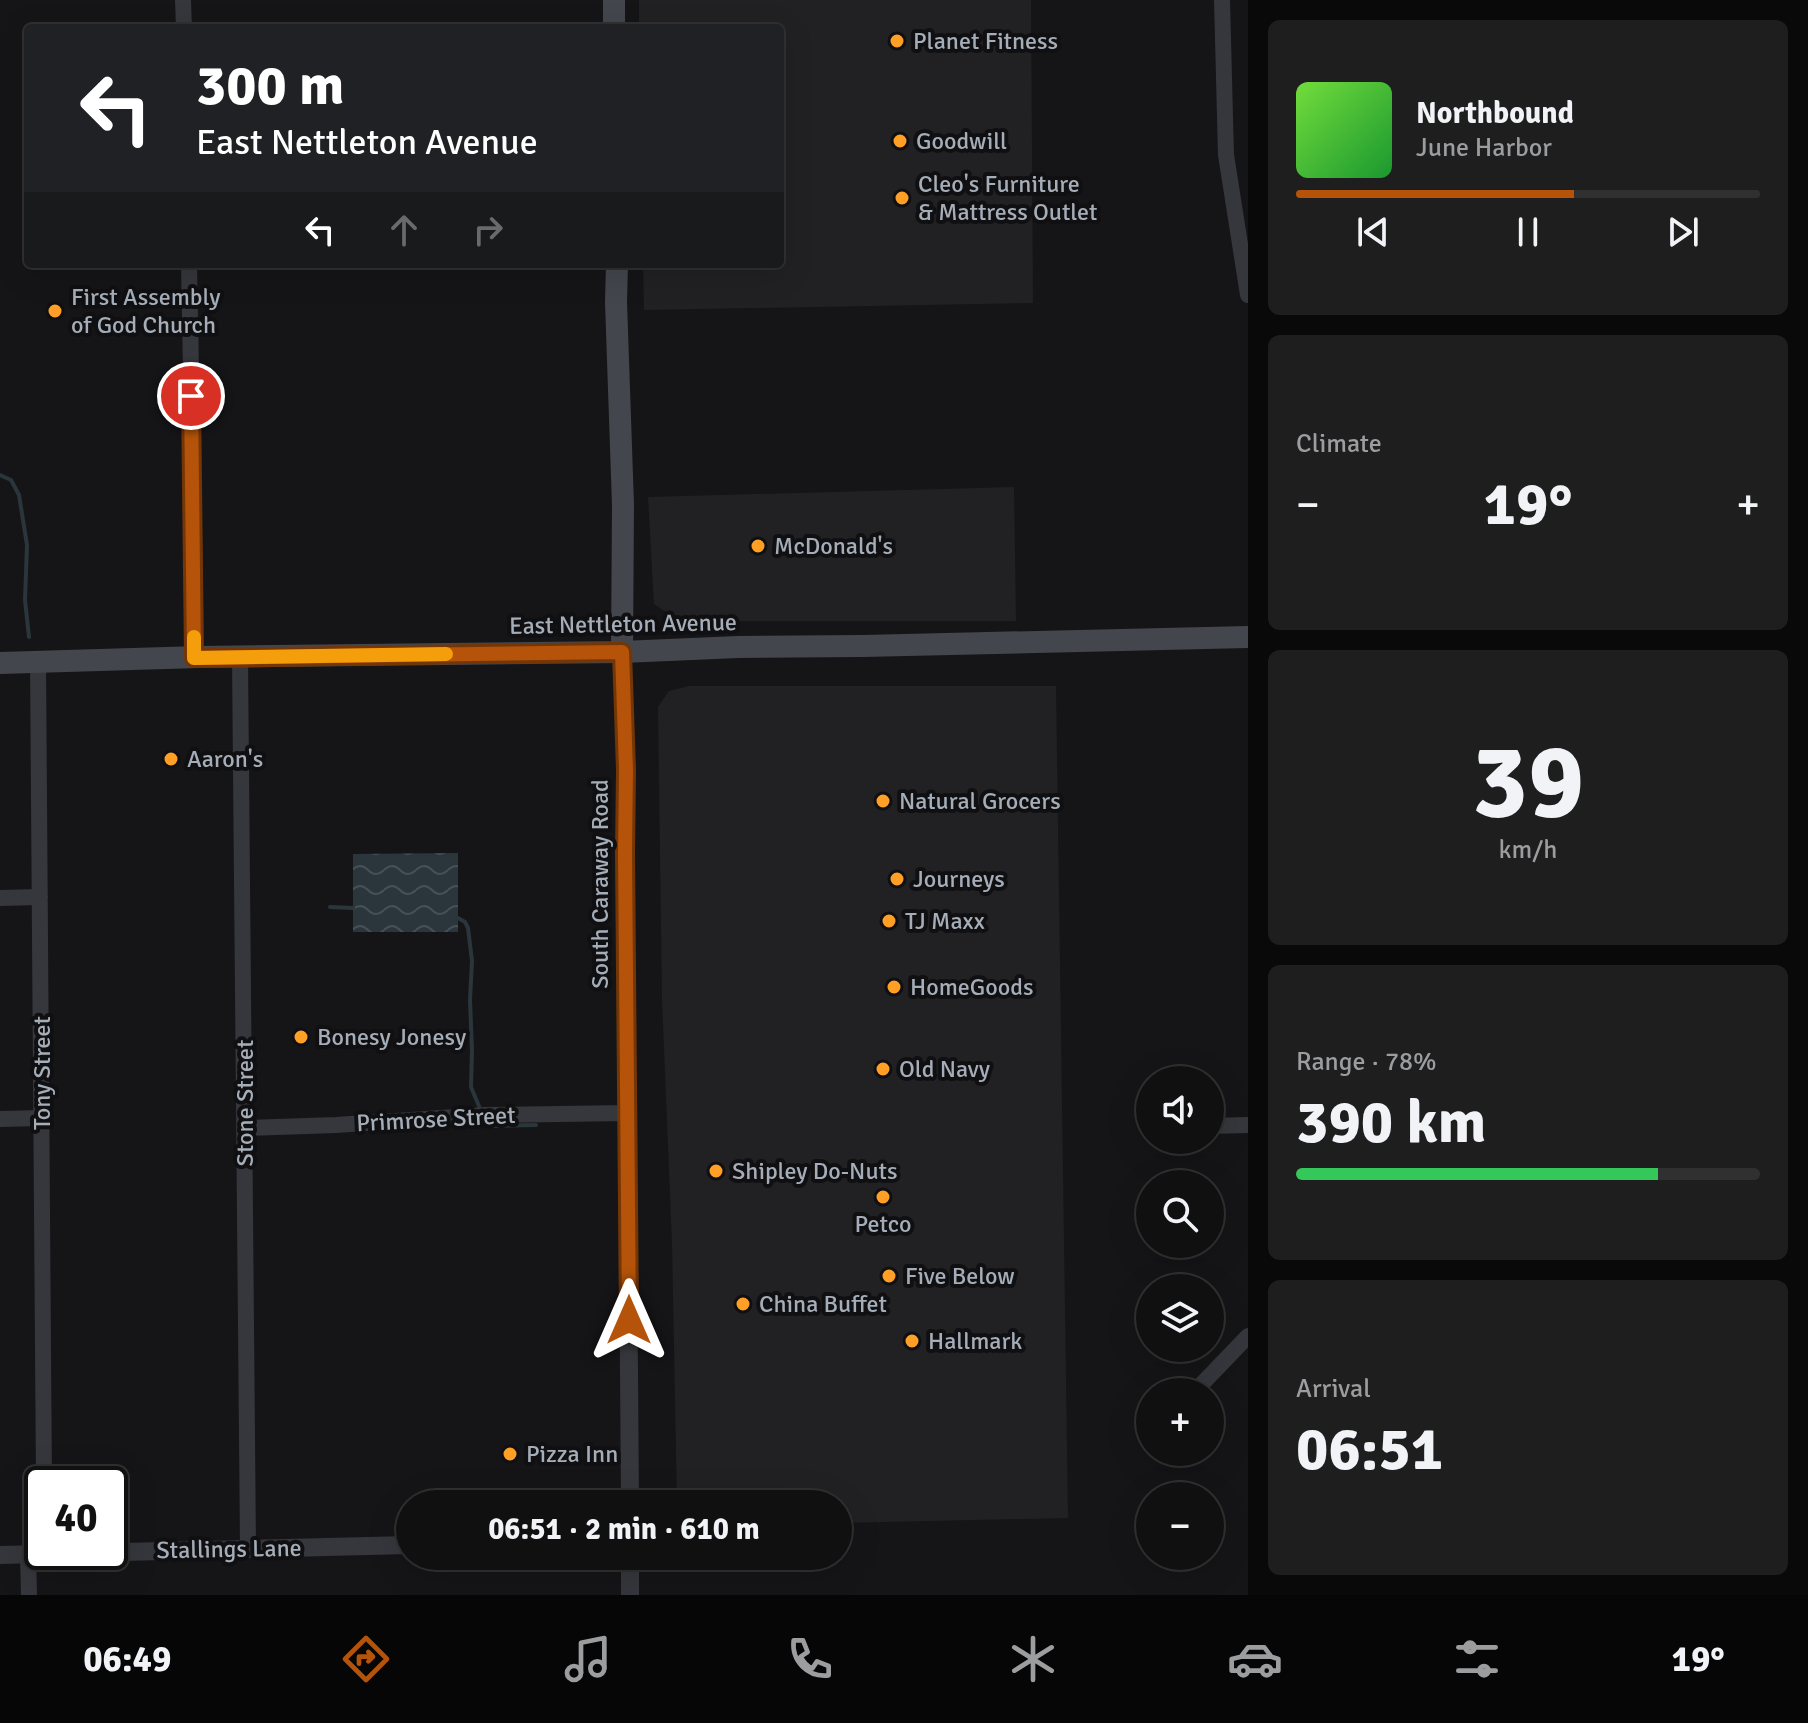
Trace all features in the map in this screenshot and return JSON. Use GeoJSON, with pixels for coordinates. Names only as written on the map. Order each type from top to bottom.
{"type":"FeatureCollection","features":[{"type":"Feature","properties":{"kind":"main road"},"geometry":{"type":"LineString","coordinates":[[614,0],[614,24]]}},
{"type":"Feature","properties":{"kind":"main road","name":"South Caraway Road"},"geometry":{"type":"LineString","coordinates":[[617,268],[623,505],[622,652]]}},
{"type":"Feature","properties":{"kind":"main road","name":"East Nettleton Avenue"},"geometry":{"type":"LineString","coordinates":[[0,663],[1248,637]]}},
{"type":"Feature","properties":{"kind":"street"},"geometry":{"type":"LineString","coordinates":[[183,0],[184,24]]}},
{"type":"Feature","properties":{"kind":"street"},"geometry":{"type":"LineString","coordinates":[[1222,0],[1226,155],[1248,295]]}},
{"type":"Feature","properties":{"kind":"street"},"geometry":{"type":"LineString","coordinates":[[189,268],[194,658]]}},
{"type":"Feature","properties":{"kind":"street","name":"South Caraway Road"},"geometry":{"type":"LineString","coordinates":[[622,652],[626,770],[630,1490]]}},
{"type":"Feature","properties":{"kind":"street","name":"Stone Street"},"geometry":{"type":"LineString","coordinates":[[240,657],[248,1549]]}},
{"type":"Feature","properties":{"kind":"street","name":"Tony Street"},"geometry":{"type":"LineString","coordinates":[[38,662],[44,1466]]}},
{"type":"Feature","properties":{"kind":"street"},"geometry":{"type":"LineString","coordinates":[[0,898],[40,897]]}},
{"type":"Feature","properties":{"kind":"street","name":"Primrose Street"},"geometry":{"type":"LineString","coordinates":[[244,1128],[486,1115],[628,1113]]}},
{"type":"Feature","properties":{"kind":"street"},"geometry":{"type":"LineString","coordinates":[[0,1119],[42,1118]]}},
{"type":"Feature","properties":{"kind":"street"},"geometry":{"type":"LineString","coordinates":[[1224,1126],[1248,1125]]}},
{"type":"Feature","properties":{"kind":"street"},"geometry":{"type":"LineString","coordinates":[[1208,1378],[1248,1336]]}},
{"type":"Feature","properties":{"kind":"street","name":"Stallings Lane"},"geometry":{"type":"LineString","coordinates":[[128,1552],[396,1545]]}},
{"type":"Feature","properties":{"kind":"street","name":"Stallings Lane"},"geometry":{"type":"LineString","coordinates":[[0,1555],[24,1554]]}},
{"type":"Feature","properties":{"kind":"street"},"geometry":{"type":"LineString","coordinates":[[29,1595],[34,1570]]}},
{"type":"Feature","properties":{"kind":"street"},"geometry":{"type":"LineString","coordinates":[[630,1570],[630,1595]]}},
{"type":"Feature","properties":{"kind":"shaded area"},"geometry":{"type":"Polygon","coordinates":[[[639,0],[1031,0],[1033,303],[644,310],[643,268],[784,268],[784,24],[639,24],[639,0]]]}},
{"type":"Feature","properties":{"kind":"shaded area"},"geometry":{"type":"Polygon","coordinates":[[[1014,487],[1016,621],[679,621],[654,604],[648,497],[1014,487]]]}},
{"type":"Feature","properties":{"kind":"shaded area"},"geometry":{"type":"Polygon","coordinates":[[[689,686],[1056,686],[1068,1518],[852,1523],[852,1490],[677,1490],[672,1243],[662,1000],[658,707],[669,691],[689,686]]]}},
{"type":"Feature","properties":{"kind":"water"},"geometry":{"type":"Polygon","coordinates":[[[458,853],[458,932],[353,932],[353,854],[458,853]]]}},
{"type":"Feature","properties":{"kind":"waterway"},"geometry":{"type":"LineString","coordinates":[[0,475],[11,480],[19,495],[27,545],[25,600],[29,637]]}},
{"type":"Feature","properties":{"kind":"waterway"},"geometry":{"type":"LineString","coordinates":[[330,907],[353,908]]}},
{"type":"Feature","properties":{"kind":"waterway"},"geometry":{"type":"LineString","coordinates":[[458,918],[468,928],[472,961],[471,1087],[481,1111]]}},
{"type":"Feature","properties":{"kind":"waterway"},"geometry":{"type":"LineString","coordinates":[[486,1123],[491,1126],[536,1125]]}},
{"type":"Feature","properties":{"kind":"slow traffic"},"geometry":{"type":"LineString","coordinates":[[194,637],[194,658],[446,654]]}},
{"type":"Feature","properties":{"kind":"place","name":"Planet Fitness"},"geometry":{"type":"Point","coordinates":[897,41]}},
{"type":"Feature","properties":{"kind":"place","name":"Goodwill"},"geometry":{"type":"Point","coordinates":[900,141]}},
{"type":"Feature","properties":{"kind":"place","name":"Cleo's Furniture & Mattress Outlet"},"geometry":{"type":"Point","coordinates":[902,198]}},
{"type":"Feature","properties":{"kind":"place","name":"First Assembly of God Church"},"geometry":{"type":"Point","coordinates":[55,311]}},
{"type":"Feature","properties":{"kind":"place","name":"McDonald's"},"geometry":{"type":"Point","coordinates":[758,546]}},
{"type":"Feature","properties":{"kind":"place","name":"Aaron's"},"geometry":{"type":"Point","coordinates":[171,759]}},
{"type":"Feature","properties":{"kind":"place","name":"Natural Grocers"},"geometry":{"type":"Point","coordinates":[883,801]}},
{"type":"Feature","properties":{"kind":"place","name":"Journeys"},"geometry":{"type":"Point","coordinates":[897,879]}},
{"type":"Feature","properties":{"kind":"place","name":"TJ Maxx"},"geometry":{"type":"Point","coordinates":[889,921]}},
{"type":"Feature","properties":{"kind":"place","name":"HomeGoods"},"geometry":{"type":"Point","coordinates":[894,987]}},
{"type":"Feature","properties":{"kind":"place","name":"Bonesy Jonesy"},"geometry":{"type":"Point","coordinates":[301,1037]}},
{"type":"Feature","properties":{"kind":"place","name":"Old Navy"},"geometry":{"type":"Point","coordinates":[883,1069]}},
{"type":"Feature","properties":{"kind":"place","name":"Shipley Do-Nuts"},"geometry":{"type":"Point","coordinates":[716,1171]}},
{"type":"Feature","properties":{"kind":"place","name":"Petco"},"geometry":{"type":"Point","coordinates":[883,1197]}},
{"type":"Feature","properties":{"kind":"place","name":"Five Below"},"geometry":{"type":"Point","coordinates":[889,1276]}},
{"type":"Feature","properties":{"kind":"place","name":"China Buffet"},"geometry":{"type":"Point","coordinates":[743,1304]}},
{"type":"Feature","properties":{"kind":"place","name":"Hallmark"},"geometry":{"type":"Point","coordinates":[912,1341]}},
{"type":"Feature","properties":{"kind":"place","name":"Pizza Inn"},"geometry":{"type":"Point","coordinates":[510,1454]}},
{"type":"Feature","properties":{"kind":"route"},"geometry":{"type":"LineString","coordinates":[[191,396],[194,658],[622,652],[626,770],[629,1320]]}}]}
